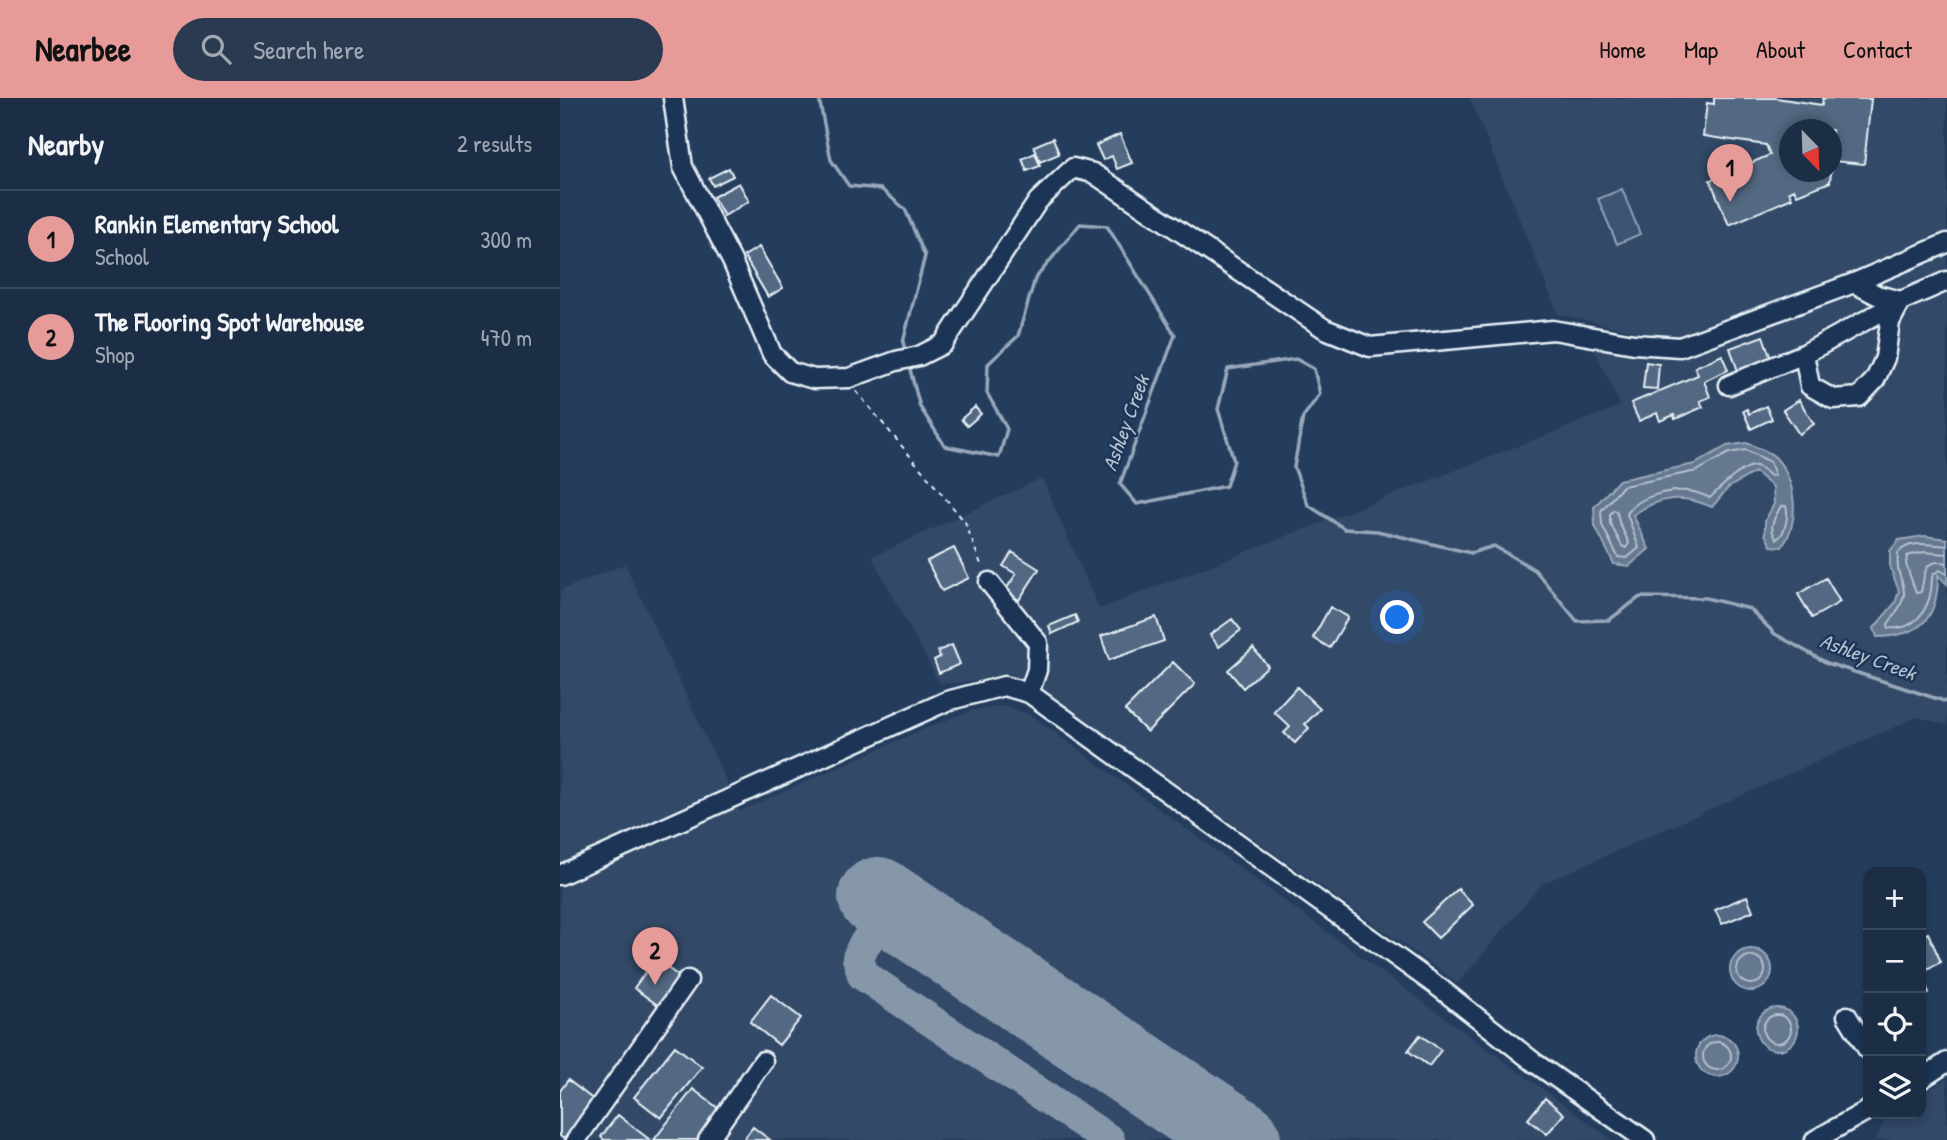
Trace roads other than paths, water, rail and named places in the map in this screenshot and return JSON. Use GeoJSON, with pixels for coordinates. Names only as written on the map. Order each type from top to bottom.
{"type":"FeatureCollection","features":[{"type":"Feature","properties":{"kind":"street"},"geometry":{"type":"LineString","coordinates":[[673,98],[683,167],[732,261],[772,354],[790,372],[814,379],[849,378],[896,361],[919,356],[943,344],[1038,201],[1073,168],[1093,173],[1325,329],[1370,348],[1553,330],[1634,344],[1680,347],[1854,283],[1947,243]]}},
{"type":"Feature","properties":{"kind":"street"},"geometry":{"type":"LineString","coordinates":[[1729,385],[1804,354],[1901,301],[1947,281]]}},
{"type":"Feature","properties":{"kind":"street"},"geometry":{"type":"LineString","coordinates":[[1854,283],[1877,295],[1901,301]]}},
{"type":"Feature","properties":{"kind":"street"},"geometry":{"type":"LineString","coordinates":[[1804,354],[1810,386],[1833,399],[1859,397],[1875,380],[1885,358],[1890,322],[1901,301]]}},
{"type":"Feature","properties":{"kind":"street"},"geometry":{"type":"LineString","coordinates":[[989,582],[1038,643],[1037,670],[1029,693]]}},
{"type":"Feature","properties":{"kind":"street"},"geometry":{"type":"LineString","coordinates":[[560,875],[947,701],[1004,686],[1029,693],[1441,989],[1535,1063],[1645,1140]]}},
{"type":"Feature","properties":{"kind":"street"},"geometry":{"type":"LineString","coordinates":[[576,1140],[688,980]]}},
{"type":"Feature","properties":{"kind":"street"},"geometry":{"type":"LineString","coordinates":[[1847,1016],[1863,1042]]}},
{"type":"Feature","properties":{"kind":"street"},"geometry":{"type":"LineString","coordinates":[[708,1140],[763,1061]]}},
{"type":"Feature","properties":{"kind":"street"},"geometry":{"type":"LineString","coordinates":[[1926,1076],[1947,1062]]}},
{"type":"Feature","properties":{"kind":"street"},"geometry":{"type":"LineString","coordinates":[[1815,1140],[1863,1113]]}},
{"type":"Feature","properties":{"kind":"water"},"geometry":{"type":"Polygon","coordinates":[[[1746,443],[1773,456],[1783,468],[1792,490],[1792,526],[1782,547],[1771,546],[1765,534],[1765,521],[1774,504],[1773,487],[1755,472],[1728,488],[1712,507],[1691,500],[1671,499],[1653,504],[1633,515],[1649,549],[1629,566],[1614,564],[1595,526],[1594,507],[1619,480],[1695,464],[1727,446],[1746,443]]]}},
{"type":"Feature","properties":{"kind":"water"},"geometry":{"type":"Polygon","coordinates":[[[1924,536],[1947,539],[1947,584],[1938,575],[1935,604],[1924,622],[1915,629],[1892,636],[1877,637],[1874,628],[1895,603],[1899,591],[1890,567],[1890,551],[1899,540],[1924,536]]]}},
{"type":"Feature","properties":{"kind":"water"},"geometry":{"type":"Polygon","coordinates":[[[1751,949],[1766,955],[1772,970],[1766,985],[1751,991],[1736,985],[1730,970],[1736,955],[1751,949]]]}},
{"type":"Feature","properties":{"kind":"water"},"geometry":{"type":"Polygon","coordinates":[[[1777,1008],[1792,1014],[1798,1029],[1792,1044],[1777,1050],[1762,1044],[1756,1029],[1762,1014],[1777,1008]]]}},
{"type":"Feature","properties":{"kind":"water"},"geometry":{"type":"Polygon","coordinates":[[[1717,1035],[1732,1041],[1738,1056],[1732,1071],[1717,1077],[1702,1071],[1696,1056],[1702,1041],[1717,1035]]]}},
{"type":"Feature","properties":{"kind":"waterway","name":"Ashley Creek"},"geometry":{"type":"LineString","coordinates":[[819,98],[831,160],[849,186],[881,189],[905,209],[925,256],[903,342],[906,355]]}},
{"type":"Feature","properties":{"kind":"waterway","name":"Ashley Creek"},"geometry":{"type":"LineString","coordinates":[[909,366],[920,407],[945,446],[999,457],[1007,429],[987,393],[988,364],[1018,336],[1035,279],[1080,224],[1107,226],[1175,335],[1120,484],[1137,504],[1226,486],[1234,461],[1218,409],[1228,369],[1296,359],[1314,369],[1320,394],[1303,417],[1294,467],[1308,505],[1345,529],[1377,531],[1471,553],[1494,546],[1535,570],[1577,621],[1609,620],[1640,597],[1706,598],[1750,609],[1775,634],[1827,663],[1947,702]]}},
{"type":"Feature","properties":{"kind":"place","name":"Rankin Elementary School"},"geometry":{"type":"Point","coordinates":[1730,202]}},
{"type":"Feature","properties":{"kind":"place","name":"The Flooring Spot Warehouse"},"geometry":{"type":"Point","coordinates":[655,985]}}]}
